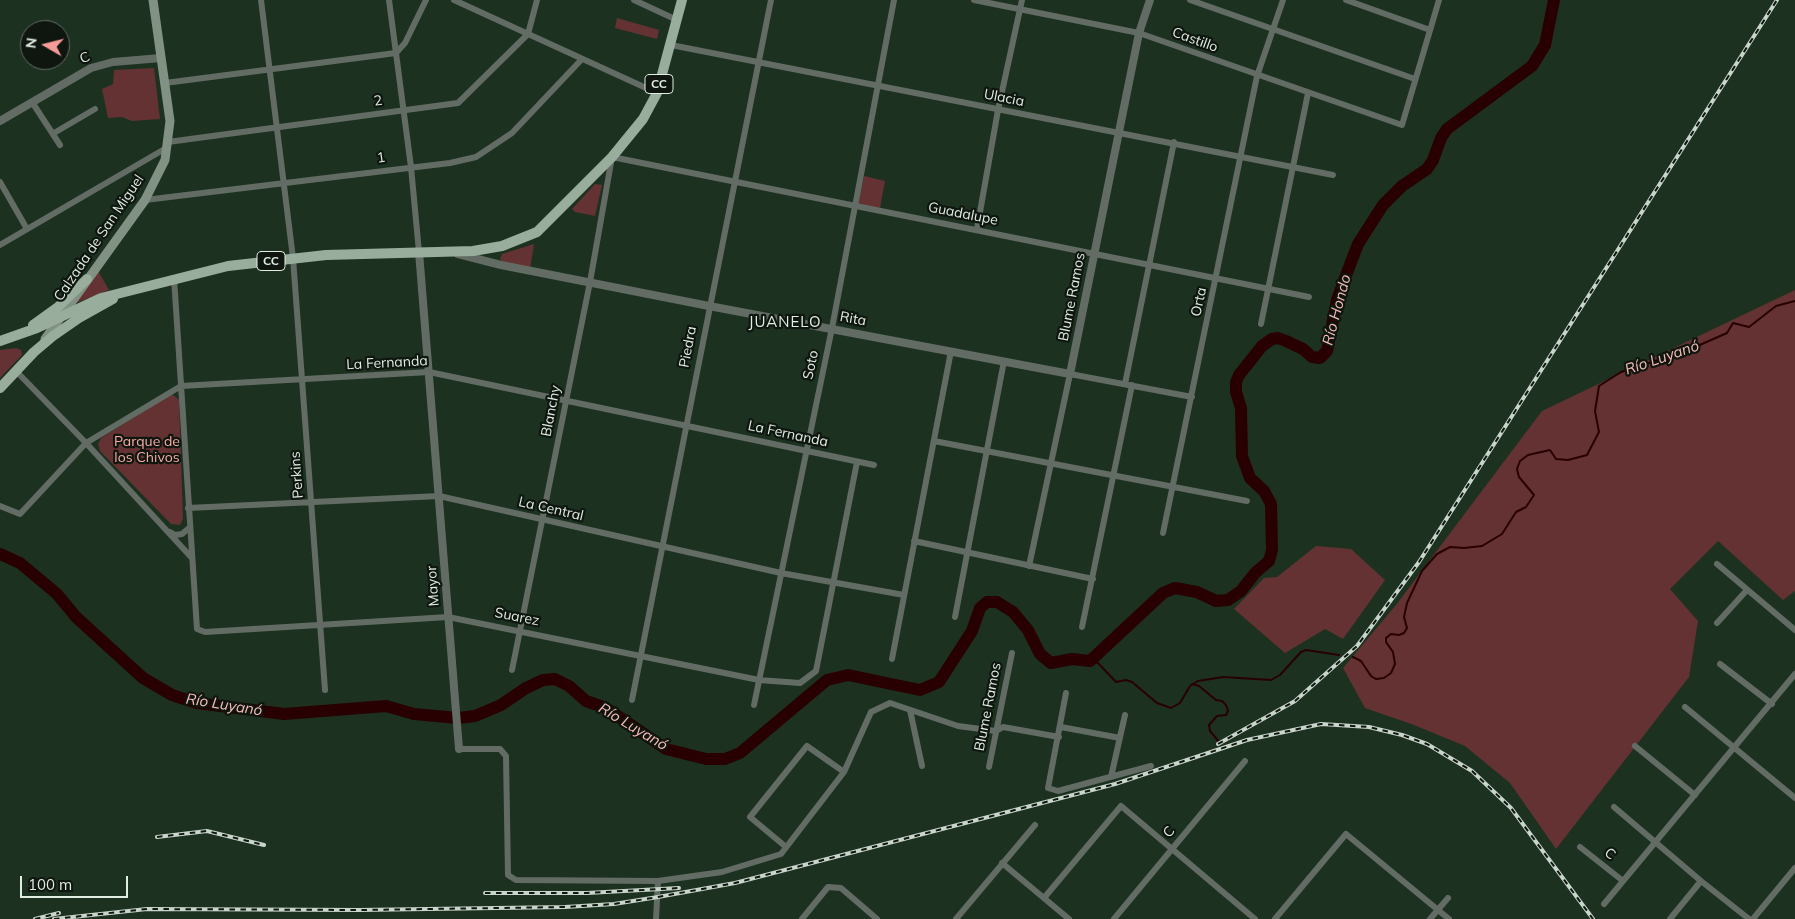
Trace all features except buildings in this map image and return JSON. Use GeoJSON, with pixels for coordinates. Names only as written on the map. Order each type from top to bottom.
{"type":"FeatureCollection","features":[{"type":"Feature","properties":{"kind":"main road","name":"Calzada de San Miguel"},"geometry":{"type":"LineString","coordinates":[[34,352],[63,315],[145,200],[158,177],[168,144],[170,122],[153,0]]}},
{"type":"Feature","properties":{"kind":"main road","name":"CC"},"geometry":{"type":"LineString","coordinates":[[0,341],[20,335],[101,298],[125,293],[174,278],[228,266],[293,258],[452,252],[502,246],[537,232],[612,157],[643,119],[657,94],[682,0]]}},
{"type":"Feature","properties":{"kind":"main road"},"geometry":{"type":"LineString","coordinates":[[86,282],[88,295],[101,298]]}},
{"type":"Feature","properties":{"kind":"main road"},"geometry":{"type":"LineString","coordinates":[[20,335],[58,307],[86,282]]}},
{"type":"Feature","properties":{"kind":"main road","name":"CC"},"geometry":{"type":"LineString","coordinates":[[0,388],[34,352],[79,318],[125,293]]}},
{"type":"Feature","properties":{"kind":"street","name":"Perkins"},"geometry":{"type":"LineString","coordinates":[[261,0],[293,258],[325,690]]}},
{"type":"Feature","properties":{"kind":"street"},"geometry":{"type":"LineString","coordinates":[[389,0],[411,167],[419,252]]}},
{"type":"Feature","properties":{"kind":"street"},"geometry":{"type":"LineString","coordinates":[[165,83],[396,53],[405,44],[426,0]]}},
{"type":"Feature","properties":{"kind":"street"},"geometry":{"type":"LineString","coordinates":[[454,0],[657,94]]}},
{"type":"Feature","properties":{"kind":"street"},"geometry":{"type":"LineString","coordinates":[[528,34],[537,0]]}},
{"type":"Feature","properties":{"kind":"street"},"geometry":{"type":"LineString","coordinates":[[634,0],[677,20]]}},
{"type":"Feature","properties":{"kind":"street","name":"Piedra"},"geometry":{"type":"LineString","coordinates":[[632,700],[771,0]]}},
{"type":"Feature","properties":{"kind":"street","name":"Soto"},"geometry":{"type":"LineString","coordinates":[[754,705],[832,328],[894,0]]}},
{"type":"Feature","properties":{"kind":"street","name":"Castillo"},"geometry":{"type":"LineString","coordinates":[[974,0],[1139,33],[1257,76],[1402,125],[1415,79]]}},
{"type":"Feature","properties":{"kind":"street"},"geometry":{"type":"LineString","coordinates":[[977,230],[998,110],[1022,0]]}},
{"type":"Feature","properties":{"kind":"street","name":"Blume Ramos"},"geometry":{"type":"LineString","coordinates":[[1030,566],[1118,132],[1139,33],[1150,0]]}},
{"type":"Feature","properties":{"kind":"street"},"geometry":{"type":"LineString","coordinates":[[1190,0],[1415,79],[1439,0]]}},
{"type":"Feature","properties":{"kind":"street","name":"Orta"},"geometry":{"type":"LineString","coordinates":[[1163,533],[1174,487],[1257,76],[1283,0]]}},
{"type":"Feature","properties":{"kind":"street"},"geometry":{"type":"LineString","coordinates":[[1346,0],[1430,30]]}},
{"type":"Feature","properties":{"kind":"street","name":"2"},"geometry":{"type":"LineString","coordinates":[[168,144],[277,127],[458,103],[528,34]]}},
{"type":"Feature","properties":{"kind":"street","name":"Ulacia"},"geometry":{"type":"LineString","coordinates":[[671,45],[1333,174]]}},
{"type":"Feature","properties":{"kind":"street","name":"C"},"geometry":{"type":"LineString","coordinates":[[0,121],[91,68],[113,62],[161,58]]}},
{"type":"Feature","properties":{"kind":"street","name":"1"},"geometry":{"type":"LineString","coordinates":[[145,200],[450,163],[476,157],[512,134],[582,59]]}},
{"type":"Feature","properties":{"kind":"street"},"geometry":{"type":"LineString","coordinates":[[1261,324],[1308,93]]}},
{"type":"Feature","properties":{"kind":"street"},"geometry":{"type":"LineString","coordinates":[[32,102],[54,133],[60,145]]}},
{"type":"Feature","properties":{"kind":"street"},"geometry":{"type":"LineString","coordinates":[[54,133],[95,109]]}},
{"type":"Feature","properties":{"kind":"street"},"geometry":{"type":"LineString","coordinates":[[1082,626],[1114,476],[1149,263],[1174,142]]}},
{"type":"Feature","properties":{"kind":"street"},"geometry":{"type":"LineString","coordinates":[[0,245],[168,144]]}},
{"type":"Feature","properties":{"kind":"street","name":"Guadalupe"},"geometry":{"type":"LineString","coordinates":[[612,157],[1309,296]]}},
{"type":"Feature","properties":{"kind":"street","name":"Blanchy"},"geometry":{"type":"LineString","coordinates":[[512,670],[590,282],[612,157]]}},
{"type":"Feature","properties":{"kind":"street"},"geometry":{"type":"LineString","coordinates":[[0,182],[27,229]]}},
{"type":"Feature","properties":{"kind":"street","name":"Mayor"},"geometry":{"type":"LineString","coordinates":[[419,252],[459,749],[500,749],[506,756],[508,875],[516,880],[658,880]]}},
{"type":"Feature","properties":{"kind":"street","name":"Rita"},"geometry":{"type":"LineString","coordinates":[[452,252],[501,265],[709,306],[1192,397]]}},
{"type":"Feature","properties":{"kind":"street"},"geometry":{"type":"LineString","coordinates":[[174,278],[191,557]]}},
{"type":"Feature","properties":{"kind":"street"},"geometry":{"type":"LineString","coordinates":[[892,659],[951,351]]}},
{"type":"Feature","properties":{"kind":"street"},"geometry":{"type":"LineString","coordinates":[[955,617],[1004,361]]}},
{"type":"Feature","properties":{"kind":"street"},"geometry":{"type":"LineString","coordinates":[[16,370],[86,442],[191,557]]}},
{"type":"Feature","properties":{"kind":"street","name":"La Fernanda"},"geometry":{"type":"LineString","coordinates":[[0,506],[20,514],[86,442],[181,386],[430,372],[874,465]]}},
{"type":"Feature","properties":{"kind":"street"},"geometry":{"type":"LineString","coordinates":[[934,441],[1247,501]]}},
{"type":"Feature","properties":{"kind":"street"},"geometry":{"type":"LineString","coordinates":[[833,582],[857,462]]}},
{"type":"Feature","properties":{"kind":"street","name":"La Central"},"geometry":{"type":"LineString","coordinates":[[188,508],[439,496],[781,573],[904,595]]}},
{"type":"Feature","properties":{"kind":"street"},"geometry":{"type":"LineString","coordinates":[[166,530],[175,535],[182,534],[189,527]]}},
{"type":"Feature","properties":{"kind":"street"},"geometry":{"type":"LineString","coordinates":[[914,541],[1092,579]]}},
{"type":"Feature","properties":{"kind":"street","name":"Suarez"},"geometry":{"type":"LineString","coordinates":[[191,557],[197,629],[205,632],[448,617],[519,630],[640,657],[785,684],[800,683],[816,671],[833,582]]}},
{"type":"Feature","properties":{"kind":"street"},"geometry":{"type":"LineString","coordinates":[[1717,564],[1795,630]]}},
{"type":"Feature","properties":{"kind":"street"},"geometry":{"type":"LineString","coordinates":[[1717,623],[1747,590]]}},
{"type":"Feature","properties":{"kind":"street","name":"Blume Ramos"},"geometry":{"type":"LineString","coordinates":[[989,767],[1012,653]]}},
{"type":"Feature","properties":{"kind":"street"},"geometry":{"type":"LineString","coordinates":[[1720,664],[1772,704]]}},
{"type":"Feature","properties":{"kind":"street"},"geometry":{"type":"LineString","coordinates":[[1604,904],[1795,674]]}},
{"type":"Feature","properties":{"kind":"street"},"geometry":{"type":"LineString","coordinates":[[1066,693],[1048,788],[1058,791],[1151,766]]}},
{"type":"Feature","properties":{"kind":"street"},"geometry":{"type":"LineString","coordinates":[[656,919],[658,880],[722,872],[781,854],[844,772],[871,712],[890,703],[958,726],[996,731],[1003,728],[1059,737]]}},
{"type":"Feature","properties":{"kind":"street"},"geometry":{"type":"LineString","coordinates":[[1685,707],[1795,798]]}},
{"type":"Feature","properties":{"kind":"street"},"geometry":{"type":"LineString","coordinates":[[910,710],[922,766]]}},
{"type":"Feature","properties":{"kind":"street"},"geometry":{"type":"LineString","coordinates":[[1111,777],[1124,715]]}},
{"type":"Feature","properties":{"kind":"street"},"geometry":{"type":"LineString","coordinates":[[1061,727],[1120,738]]}},
{"type":"Feature","properties":{"kind":"street"},"geometry":{"type":"LineString","coordinates":[[786,848],[750,817],[806,746],[844,772]]}},
{"type":"Feature","properties":{"kind":"street"},"geometry":{"type":"LineString","coordinates":[[1635,746],[1695,795]]}},
{"type":"Feature","properties":{"kind":"street","name":"C"},"geometry":{"type":"LineString","coordinates":[[1114,919],[1245,761]]}},
{"type":"Feature","properties":{"kind":"street"},"geometry":{"type":"LineString","coordinates":[[1044,898],[1121,806],[1173,847],[1255,919]]}},
{"type":"Feature","properties":{"kind":"street"},"geometry":{"type":"LineString","coordinates":[[1614,807],[1701,881],[1751,919],[1795,868]]}},
{"type":"Feature","properties":{"kind":"street"},"geometry":{"type":"LineString","coordinates":[[956,919],[1035,825]]}},
{"type":"Feature","properties":{"kind":"street"},"geometry":{"type":"LineString","coordinates":[[1276,919],[1346,834],[1449,919]]}},
{"type":"Feature","properties":{"kind":"street","name":"C"},"geometry":{"type":"LineString","coordinates":[[1580,847],[1623,881]]}},
{"type":"Feature","properties":{"kind":"street"},"geometry":{"type":"LineString","coordinates":[[1002,863],[1069,919]]}},
{"type":"Feature","properties":{"kind":"street"},"geometry":{"type":"LineString","coordinates":[[1670,919],[1701,881]]}},
{"type":"Feature","properties":{"kind":"street"},"geometry":{"type":"LineString","coordinates":[[802,919],[828,887],[841,888],[877,919]]}},
{"type":"Feature","properties":{"kind":"street"},"geometry":{"type":"LineString","coordinates":[[1430,919],[1448,898]]}},
{"type":"Feature","properties":{"kind":"green space"},"geometry":{"type":"Polygon","coordinates":[[[617,18],[659,30],[657,39],[615,28],[617,18]]]}},
{"type":"Feature","properties":{"kind":"green space"},"geometry":{"type":"Polygon","coordinates":[[[154,68],[160,119],[132,121],[122,117],[108,118],[102,89],[113,84],[114,70],[154,68]]]}},
{"type":"Feature","properties":{"kind":"green space"},"geometry":{"type":"Polygon","coordinates":[[[864,176],[885,181],[880,208],[858,204],[864,176]]]}},
{"type":"Feature","properties":{"kind":"green space"},"geometry":{"type":"Polygon","coordinates":[[[595,184],[602,185],[595,216],[575,212],[572,209],[595,184]]]}},
{"type":"Feature","properties":{"kind":"green space"},"geometry":{"type":"Polygon","coordinates":[[[534,244],[530,269],[503,263],[500,259],[502,254],[534,244]]]}},
{"type":"Feature","properties":{"kind":"green space"},"geometry":{"type":"Polygon","coordinates":[[[98,271],[109,290],[76,303],[98,271]]]}},
{"type":"Feature","properties":{"kind":"green space"},"geometry":{"type":"Polygon","coordinates":[[[1795,290],[1795,591],[1783,600],[1718,541],[1670,589],[1698,621],[1689,677],[1556,849],[1510,783],[1465,746],[1414,725],[1365,708],[1343,668],[1396,605],[1542,411],[1795,290]]]}},
{"type":"Feature","properties":{"kind":"green space"},"geometry":{"type":"Polygon","coordinates":[[[17,348],[21,350],[22,355],[0,378],[0,350],[17,348]]]}},
{"type":"Feature","properties":{"kind":"green space","name":"Parque de los Chivos"},"geometry":{"type":"Polygon","coordinates":[[[172,394],[179,400],[183,519],[180,525],[171,524],[100,451],[98,444],[101,438],[172,394]]]}},
{"type":"Feature","properties":{"kind":"green space"},"geometry":{"type":"Polygon","coordinates":[[[1316,546],[1351,549],[1385,580],[1343,639],[1325,629],[1285,653],[1234,609],[1264,578],[1277,577],[1316,546]]]}},
{"type":"Feature","properties":{"kind":"waterway","name":"Río Luyanó"},"geometry":{"type":"LineString","coordinates":[[0,554],[20,563],[57,594],[76,617],[143,678],[172,695],[197,703],[284,714],[386,706],[414,714],[458,718],[475,716],[501,705],[526,688],[543,680],[555,679],[569,686],[586,701],[606,708],[666,749],[706,759],[725,759],[740,753],[827,680],[848,675],[920,690],[939,682],[972,631],[980,608],[987,602],[997,602],[1013,612],[1028,630],[1040,654],[1051,663],[1072,659],[1090,661],[1163,593],[1175,588],[1197,592],[1216,601],[1228,600],[1241,591],[1255,573],[1269,561],[1272,550],[1271,504],[1264,491],[1250,478],[1242,456],[1241,408],[1236,392],[1236,382],[1239,375],[1262,346],[1272,339],[1278,338],[1286,341],[1303,349],[1312,357],[1320,358],[1327,351],[1337,300],[1358,244],[1383,205],[1402,186],[1427,169],[1447,129],[1532,66],[1545,45],[1554,0]]}},
{"type":"Feature","properties":{"kind":"waterway","name":"Río Luyanó"},"geometry":{"type":"LineString","coordinates":[[1353,657],[1361,661],[1371,676],[1376,679],[1384,678],[1391,673],[1395,664],[1393,652],[1386,642],[1386,638],[1391,634],[1399,635],[1404,633],[1407,628],[1404,617],[1407,603],[1422,571],[1437,554],[1450,547],[1482,546],[1502,534],[1516,512],[1526,507],[1534,495],[1519,477],[1517,469],[1520,461],[1528,455],[1550,450],[1556,459],[1568,460],[1587,455],[1599,432],[1595,411],[1599,386],[1621,372],[1686,351],[1727,333],[1733,323],[1749,327],[1776,306],[1795,301]]}},
{"type":"Feature","properties":{"kind":"waterway","name":"Río Luyanó"},"geometry":{"type":"LineString","coordinates":[[1090,661],[1098,663],[1116,682],[1126,680],[1132,682],[1157,703],[1171,708],[1180,703],[1190,686],[1198,681],[1223,677],[1271,680],[1280,675],[1301,652],[1306,650],[1339,655]]}},
{"type":"Feature","properties":{"kind":"waterway"},"geometry":{"type":"LineString","coordinates":[[1192,684],[1199,686],[1216,700],[1222,701],[1226,705],[1228,711],[1226,715],[1217,716],[1209,725],[1210,731],[1220,743]]}},
{"type":"Feature","properties":{"kind":"railway"},"geometry":{"type":"LineString","coordinates":[[1218,744],[1295,701],[1357,646],[1419,562],[1777,0]]}},
{"type":"Feature","properties":{"kind":"railway"},"geometry":{"type":"LineString","coordinates":[[54,919],[147,909],[360,910],[565,907],[614,904],[735,883],[1115,784],[1247,740],[1321,724],[1369,727],[1402,735],[1427,744],[1472,771],[1511,808],[1593,919]]}},
{"type":"Feature","properties":{"kind":"railway"},"geometry":{"type":"LineString","coordinates":[[157,837],[207,831],[264,845]]}},
{"type":"Feature","properties":{"kind":"railway"},"geometry":{"type":"LineString","coordinates":[[485,893],[587,893],[679,888]]}},
{"type":"Feature","properties":{"kind":"railway"},"geometry":{"type":"LineString","coordinates":[[35,919],[59,913]]}},
{"type":"Feature","properties":{"kind":"district","name":"JUANELO"},"geometry":{"type":"Point","coordinates":[785,322]}},
{"type":"Feature","properties":{"kind":"water label","name":"Río Hondo"},"geometry":{"type":"Point","coordinates":[1337,310]}}]}
